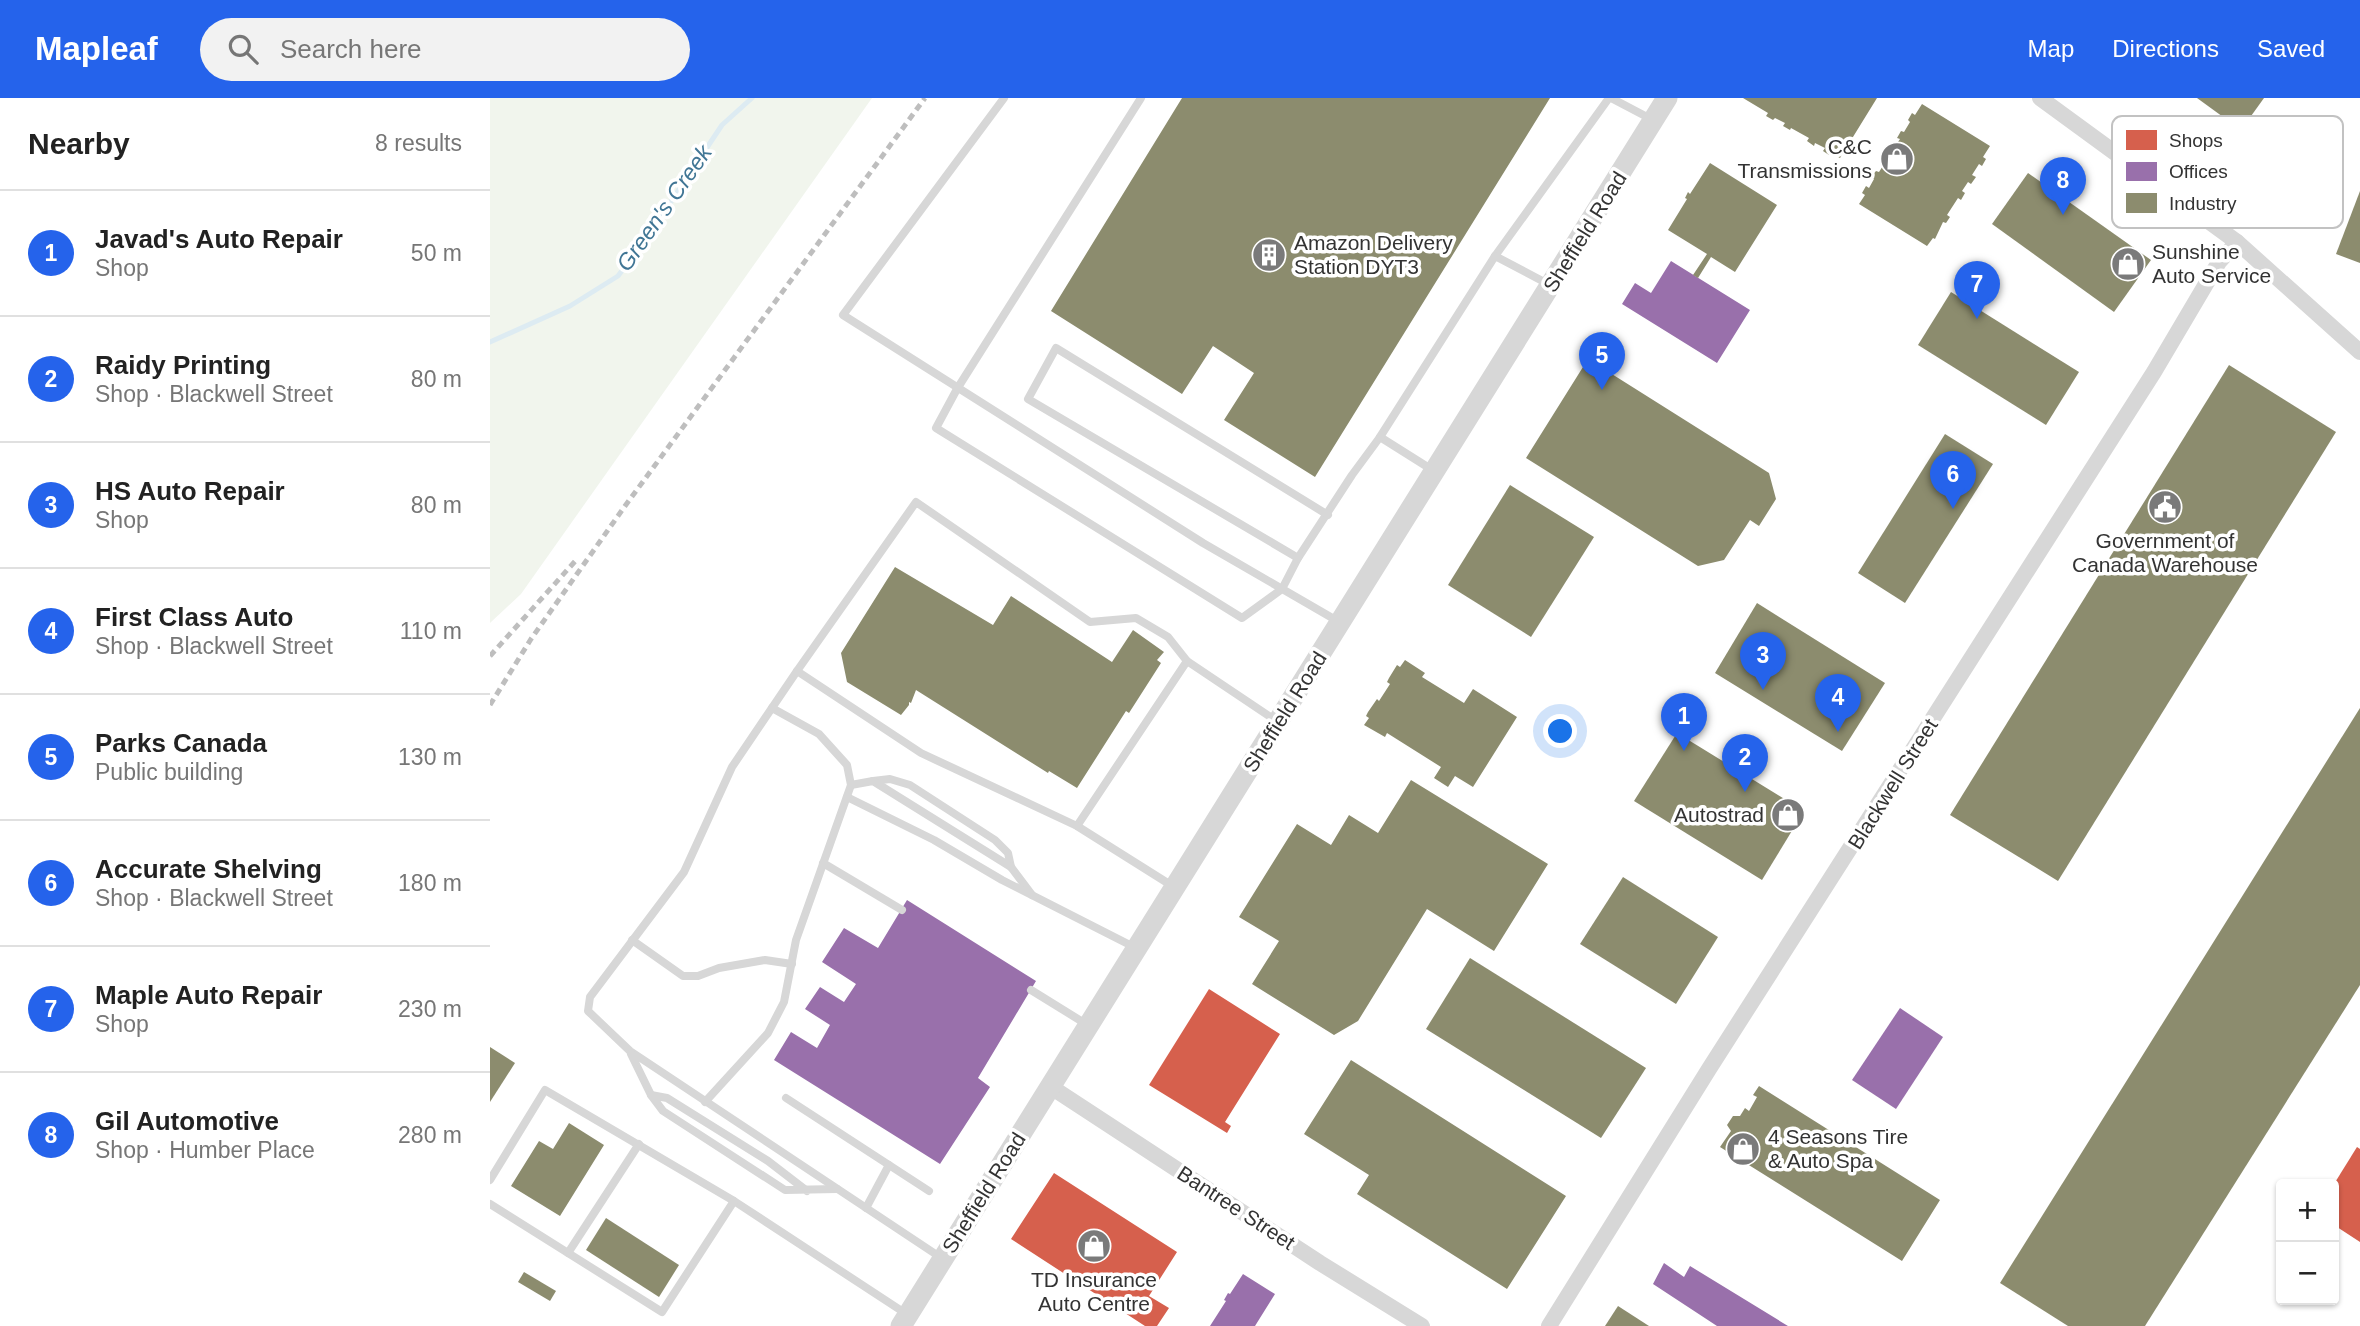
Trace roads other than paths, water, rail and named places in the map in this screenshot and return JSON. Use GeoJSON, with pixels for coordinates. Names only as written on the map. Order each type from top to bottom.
{"type":"FeatureCollection","features":[{"type":"Feature","properties":{"kind":"street","name":"Sheffield Road"},"geometry":{"type":"LineString","coordinates":[[904,1320],[1340,623],[1437,473],[1667,98]]}},
{"type":"Feature","properties":{"kind":"street"},"geometry":{"type":"LineString","coordinates":[[2040,98],[2112,151]]}},
{"type":"Feature","properties":{"kind":"street"},"geometry":{"type":"LineString","coordinates":[[2218,228],[2360,352]]}},
{"type":"Feature","properties":{"kind":"street","name":"Blackwell Street"},"geometry":{"type":"LineString","coordinates":[[1549,1326],[1709,1069],[2154,372],[2219,262],[2237,242]]}},
{"type":"Feature","properties":{"kind":"street","name":"Bantree Street"},"geometry":{"type":"LineString","coordinates":[[1051,1087],[1320,1263],[1422,1326]]}},
{"type":"Feature","properties":{"kind":"lane"},"geometry":{"type":"LineString","coordinates":[[1004,98],[844,315],[1203,543],[1340,623]]}},
{"type":"Feature","properties":{"kind":"lane"},"geometry":{"type":"LineString","coordinates":[[1141,98],[957,389],[936,428],[1242,618],[1282,589],[1298,558],[1380,437],[1495,256],[1610,98],[1654,121]]}},
{"type":"Feature","properties":{"kind":"lane"},"geometry":{"type":"LineString","coordinates":[[1495,256],[1552,286]]}},
{"type":"Feature","properties":{"kind":"lane"},"geometry":{"type":"LineString","coordinates":[[1298,558],[1028,399],[1056,348],[1328,515]]}},
{"type":"Feature","properties":{"kind":"lane"},"geometry":{"type":"LineString","coordinates":[[1380,437],[1437,473]]}},
{"type":"Feature","properties":{"kind":"lane"},"geometry":{"type":"LineString","coordinates":[[943,1259],[630,1051],[588,1011],[590,997],[684,872],[732,766],[916,502],[1090,622],[1136,618],[1168,637],[1187,660],[1279,723]]}},
{"type":"Feature","properties":{"kind":"lane"},"geometry":{"type":"LineString","coordinates":[[1077,826],[1187,660]]}},
{"type":"Feature","properties":{"kind":"lane"},"geometry":{"type":"LineString","coordinates":[[797,671],[921,753],[1077,826],[1174,887]]}},
{"type":"Feature","properties":{"kind":"lane"},"geometry":{"type":"LineString","coordinates":[[705,1102],[768,1032],[784,1002],[796,940],[851,785],[847,765],[819,734],[772,708]]}},
{"type":"Feature","properties":{"kind":"lane"},"geometry":{"type":"LineString","coordinates":[[851,785],[890,779],[910,785],[995,840],[1008,853],[1011,867]]}},
{"type":"Feature","properties":{"kind":"lane"},"geometry":{"type":"LineString","coordinates":[[873,781],[1011,867],[1034,897]]}},
{"type":"Feature","properties":{"kind":"lane"},"geometry":{"type":"LineString","coordinates":[[847,797],[934,839],[1034,897],[1137,948]]}},
{"type":"Feature","properties":{"kind":"lane"},"geometry":{"type":"LineString","coordinates":[[823,863],[902,909]]}},
{"type":"Feature","properties":{"kind":"lane"},"geometry":{"type":"LineString","coordinates":[[632,940],[683,976],[698,976],[719,968],[765,960],[792,964]]}},
{"type":"Feature","properties":{"kind":"lane"},"geometry":{"type":"LineString","coordinates":[[1031,990],[1089,1026]]}},
{"type":"Feature","properties":{"kind":"lane"},"geometry":{"type":"LineString","coordinates":[[630,1051],[651,1096],[663,1111],[785,1190],[837,1189]]}},
{"type":"Feature","properties":{"kind":"lane"},"geometry":{"type":"LineString","coordinates":[[490,1180],[545,1090],[734,1201],[904,1320]]}},
{"type":"Feature","properties":{"kind":"lane"},"geometry":{"type":"LineString","coordinates":[[651,1096],[667,1098],[768,1161],[807,1191]]}},
{"type":"Feature","properties":{"kind":"lane"},"geometry":{"type":"LineString","coordinates":[[786,1098],[929,1191]]}},
{"type":"Feature","properties":{"kind":"lane"},"geometry":{"type":"LineString","coordinates":[[568,1253],[639,1144]]}},
{"type":"Feature","properties":{"kind":"lane"},"geometry":{"type":"LineString","coordinates":[[866,1208],[889,1165]]}},
{"type":"Feature","properties":{"kind":"lane"},"geometry":{"type":"LineString","coordinates":[[490,1204],[662,1312],[734,1201]]}},
{"type":"Feature","properties":{"kind":"waterway","name":"Green's Creek"},"geometry":{"type":"LineString","coordinates":[[490,342],[570,306],[618,276],[722,125],[752,98]]}},
{"type":"Feature","properties":{"kind":"railway"},"geometry":{"type":"LineString","coordinates":[[490,705],[531,639],[625,506],[925,98]]}},
{"type":"Feature","properties":{"kind":"railway"},"geometry":{"type":"LineString","coordinates":[[490,656],[578,558]]}},
{"type":"Feature","properties":{"kind":"place","name":"C&C Transmissions"},"geometry":{"type":"Point","coordinates":[1897,159]}},
{"type":"Feature","properties":{"kind":"place","name":"Gil Automotive"},"geometry":{"type":"Point","coordinates":[2063,215]}},
{"type":"Feature","properties":{"kind":"place","name":"Amazon Delivery Station DYT3"},"geometry":{"type":"Point","coordinates":[1269,255]}},
{"type":"Feature","properties":{"kind":"place","name":"Sunshine Auto Service"},"geometry":{"type":"Point","coordinates":[2128,264]}},
{"type":"Feature","properties":{"kind":"place","name":"Maple Auto Repair"},"geometry":{"type":"Point","coordinates":[1977,319]}},
{"type":"Feature","properties":{"kind":"place","name":"Parks Canada"},"geometry":{"type":"Point","coordinates":[1602,390]}},
{"type":"Feature","properties":{"kind":"place","name":"Government of Canada Warehouse"},"geometry":{"type":"Point","coordinates":[2165,507]}},
{"type":"Feature","properties":{"kind":"place","name":"Accurate Shelving"},"geometry":{"type":"Point","coordinates":[1953,509]}},
{"type":"Feature","properties":{"kind":"place","name":"HS Auto Repair"},"geometry":{"type":"Point","coordinates":[1763,690]}},
{"type":"Feature","properties":{"kind":"place","name":"First Class Auto"},"geometry":{"type":"Point","coordinates":[1838,732]}},
{"type":"Feature","properties":{"kind":"place","name":"Javad's Auto Repair"},"geometry":{"type":"Point","coordinates":[1684,751]}},
{"type":"Feature","properties":{"kind":"place","name":"Raidy Printing"},"geometry":{"type":"Point","coordinates":[1745,792]}},
{"type":"Feature","properties":{"kind":"place","name":"Autostrad"},"geometry":{"type":"Point","coordinates":[1788,815]}},
{"type":"Feature","properties":{"kind":"place","name":"4 Seasons Tire & Auto Spa"},"geometry":{"type":"Point","coordinates":[1743,1149]}},
{"type":"Feature","properties":{"kind":"place","name":"TD Insurance Auto Centre"},"geometry":{"type":"Point","coordinates":[1094,1246]}}]}
